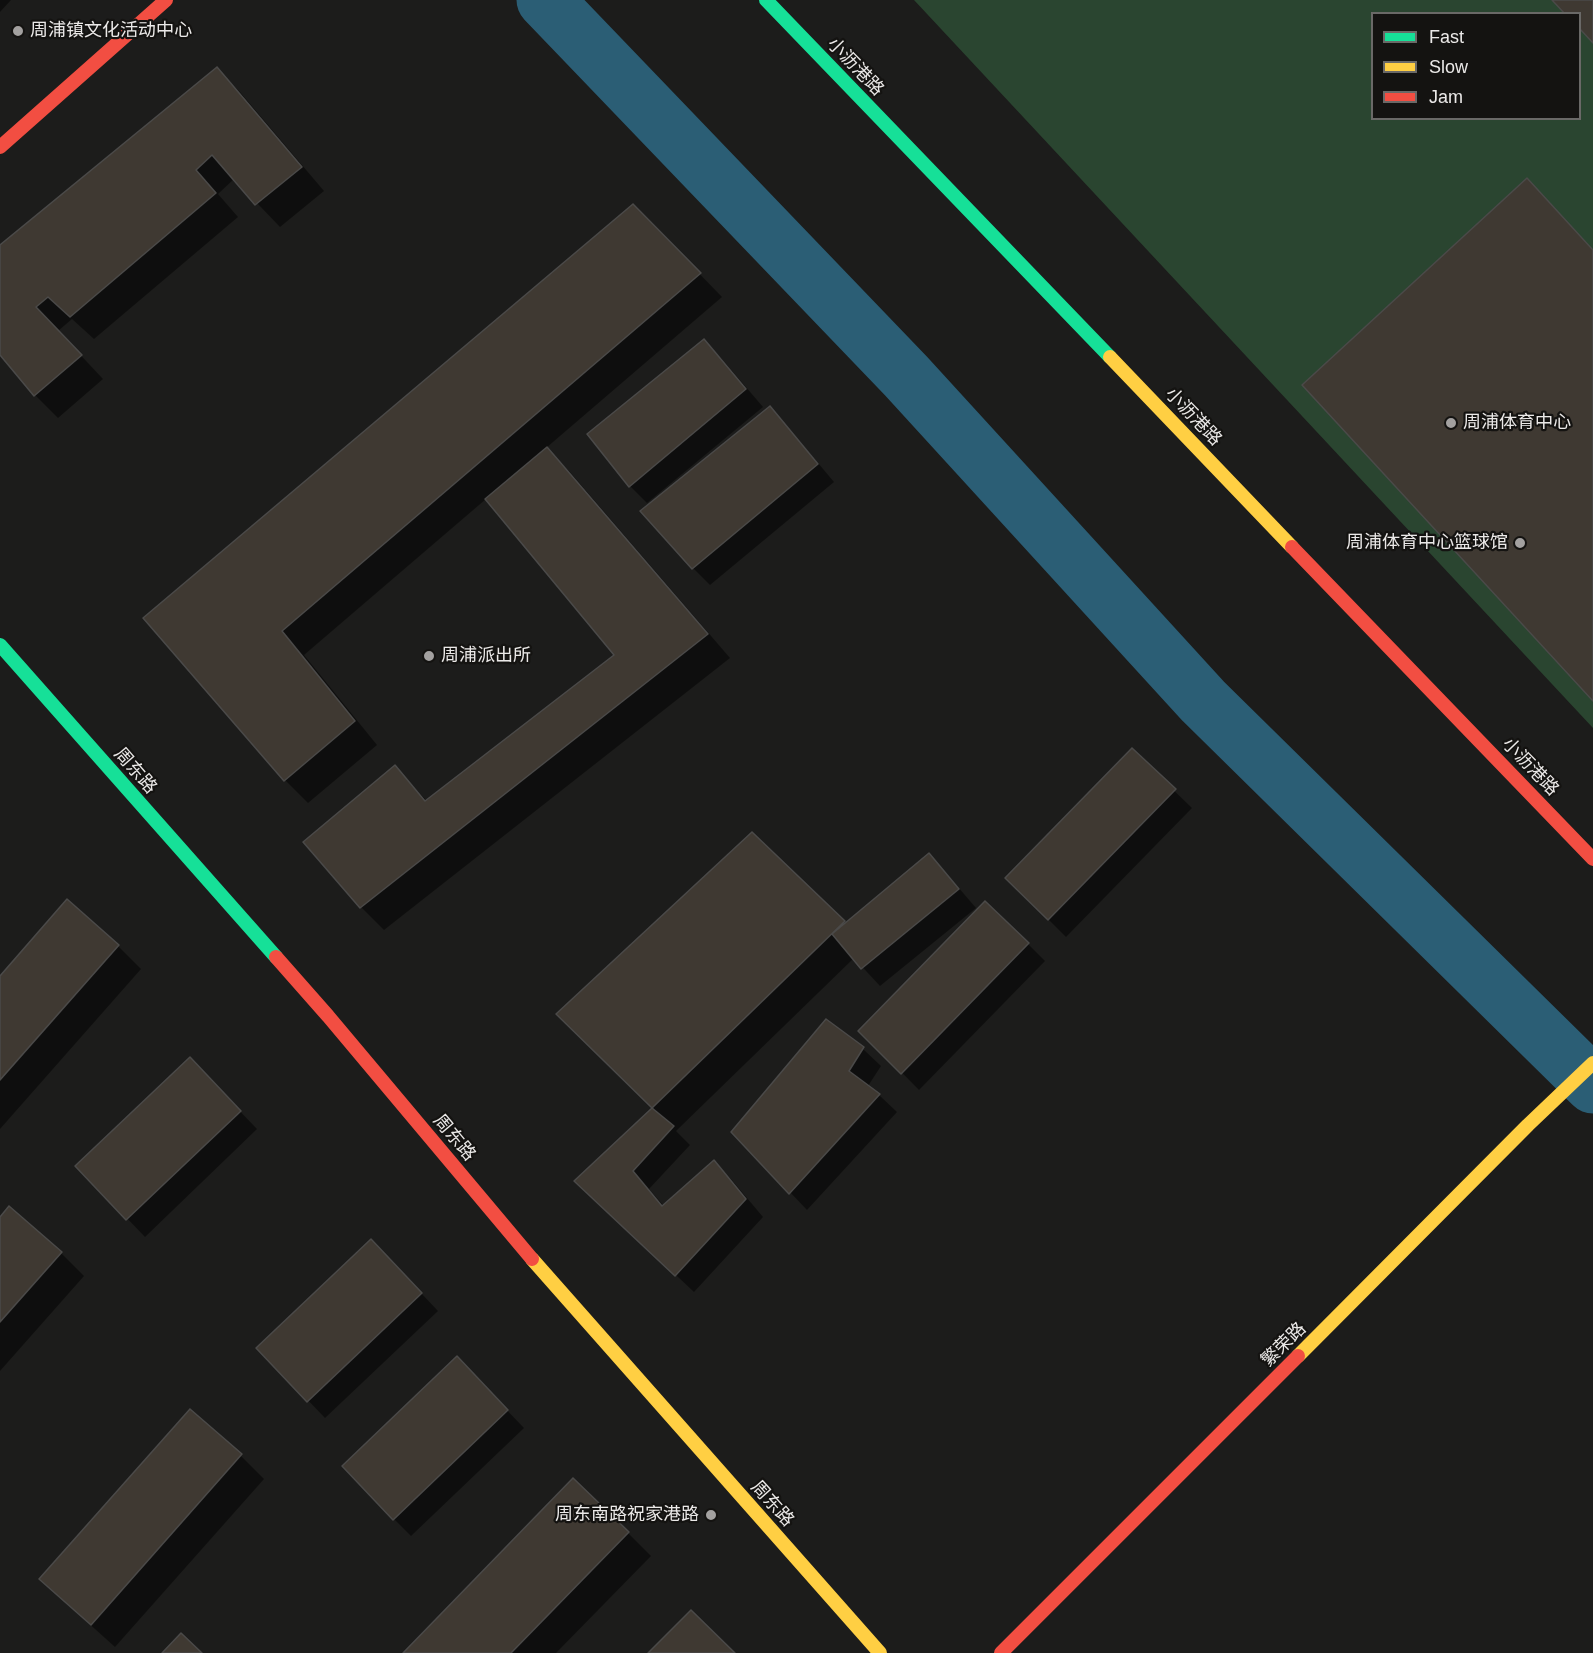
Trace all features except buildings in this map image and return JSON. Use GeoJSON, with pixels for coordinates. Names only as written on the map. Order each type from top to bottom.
{"type":"FeatureCollection","features":[{"type":"Feature","properties":{"kind":"street"},"geometry":{"type":"LineString","coordinates":[[0,147],[166,0]]}},
{"type":"Feature","properties":{"kind":"street","name":"小沥港路"},"geometry":{"type":"LineString","coordinates":[[766,0],[1593,859]]}},
{"type":"Feature","properties":{"kind":"street","name":"周东路"},"geometry":{"type":"LineString","coordinates":[[0,645],[328,1016],[557,1288],[880,1653]]}},
{"type":"Feature","properties":{"kind":"street","name":"繁荣路"},"geometry":{"type":"LineString","coordinates":[[1001,1653],[1528,1125],[1593,1063]]}},
{"type":"Feature","properties":{"kind":"green space","name":"周浦体育中心"},"geometry":{"type":"Polygon","coordinates":[[[914,0],[1593,0],[1593,728],[914,0]]]}},
{"type":"Feature","properties":{"kind":"waterway"},"geometry":{"type":"LineString","coordinates":[[545,0],[906,376],[1203,701],[1593,1085]]}},
{"type":"Feature","properties":{"kind":"traffic: fast"},"geometry":{"type":"LineString","coordinates":[[766,0],[1110,357]]}},
{"type":"Feature","properties":{"kind":"traffic: fast"},"geometry":{"type":"LineString","coordinates":[[0,645],[276,957]]}},
{"type":"Feature","properties":{"kind":"traffic: slow"},"geometry":{"type":"LineString","coordinates":[[1110,357],[1292,547]]}},
{"type":"Feature","properties":{"kind":"traffic: slow"},"geometry":{"type":"LineString","coordinates":[[1298,1356],[1528,1125],[1593,1063]]}},
{"type":"Feature","properties":{"kind":"traffic: slow"},"geometry":{"type":"LineString","coordinates":[[532,1259],[880,1653]]}},
{"type":"Feature","properties":{"kind":"traffic: jam"},"geometry":{"type":"LineString","coordinates":[[0,147],[166,0]]}},
{"type":"Feature","properties":{"kind":"traffic: jam"},"geometry":{"type":"LineString","coordinates":[[1292,547],[1593,859]]}},
{"type":"Feature","properties":{"kind":"traffic: jam"},"geometry":{"type":"LineString","coordinates":[[276,957],[532,1259]]}},
{"type":"Feature","properties":{"kind":"traffic: jam"},"geometry":{"type":"LineString","coordinates":[[1001,1653],[1298,1356]]}},
{"type":"Feature","properties":{"kind":"place","name":"周浦镇文化活动中心"},"geometry":{"type":"Point","coordinates":[18,31]}},
{"type":"Feature","properties":{"kind":"place","name":"周浦体育中心"},"geometry":{"type":"Point","coordinates":[1451,423]}},
{"type":"Feature","properties":{"kind":"place","name":"周浦体育中心篮球馆"},"geometry":{"type":"Point","coordinates":[1520,543]}},
{"type":"Feature","properties":{"kind":"place","name":"周浦派出所"},"geometry":{"type":"Point","coordinates":[429,656]}},
{"type":"Feature","properties":{"kind":"place","name":"周东南路祝家港路"},"geometry":{"type":"Point","coordinates":[711,1515]}}]}
